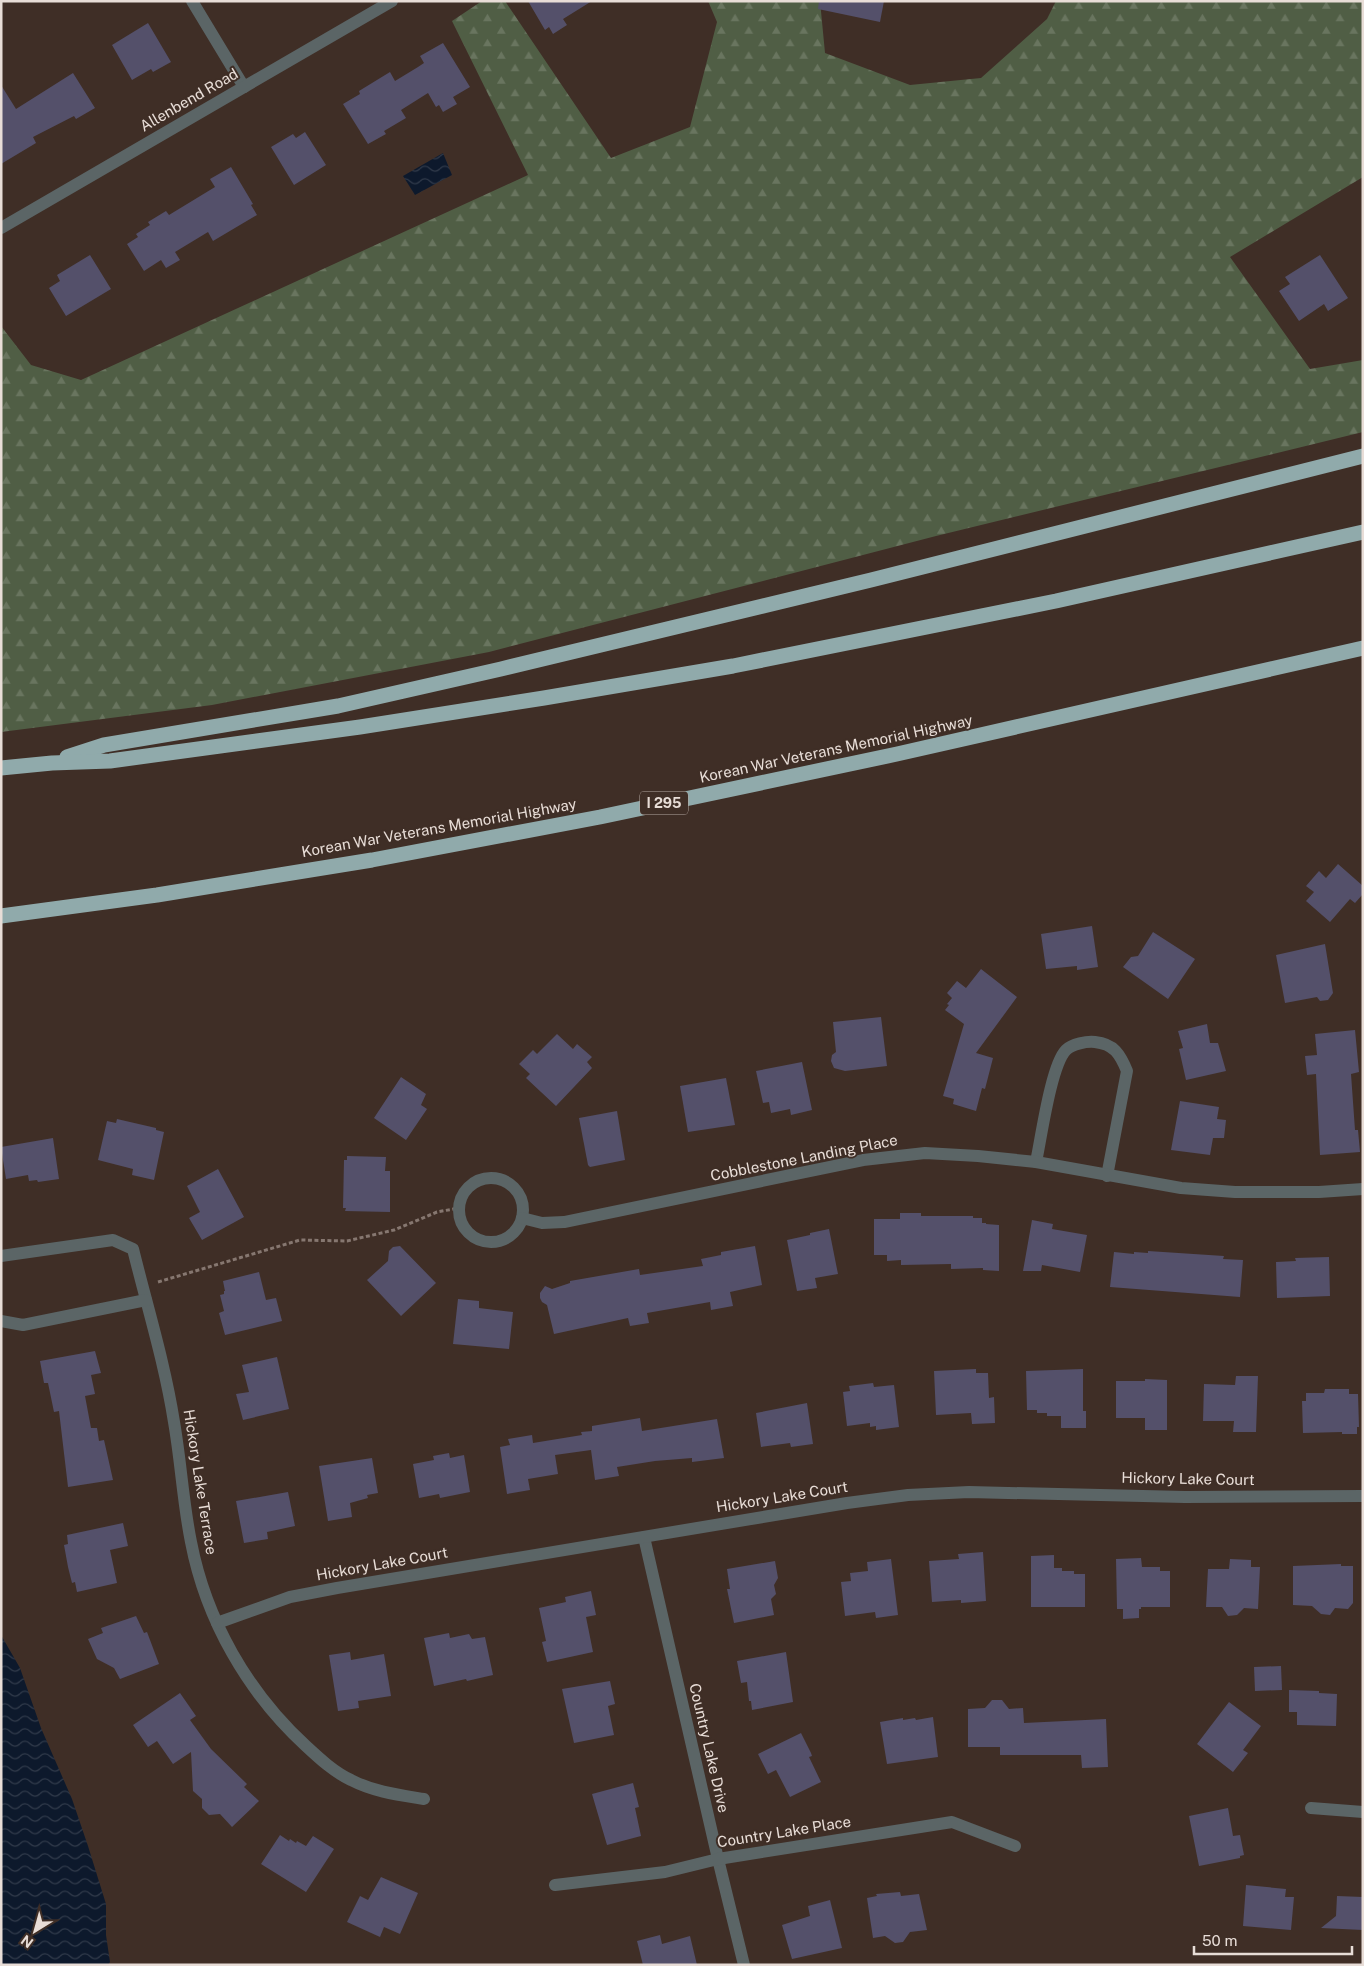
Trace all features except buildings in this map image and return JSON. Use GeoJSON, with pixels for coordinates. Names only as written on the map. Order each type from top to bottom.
{"type":"FeatureCollection","features":[{"type":"Feature","properties":{"kind":"highway"},"geometry":{"type":"LineString","coordinates":[[52,763],[104,745],[338,706],[492,672],[871,580],[1363,456]]}},
{"type":"Feature","properties":{"kind":"highway"},"geometry":{"type":"LineString","coordinates":[[1,768],[52,763],[110,761],[360,727],[733,666],[1056,601],[1363,532]]}},
{"type":"Feature","properties":{"kind":"highway","name":"Korean War Veterans Memorial Highway"},"geometry":{"type":"LineString","coordinates":[[1,916],[157,895],[372,860],[590,819],[897,754],[1363,648]]}},
{"type":"Feature","properties":{"kind":"street"},"geometry":{"type":"LineString","coordinates":[[192,1],[244,87]]}},
{"type":"Feature","properties":{"kind":"street","name":"Allenbend Road"},"geometry":{"type":"LineString","coordinates":[[1,228],[392,1]]}},
{"type":"Feature","properties":{"kind":"street"},"geometry":{"type":"LineString","coordinates":[[1036,1162],[1056,1066],[1066,1050],[1087,1041],[1105,1044],[1121,1055],[1127,1071],[1107,1176]]}},
{"type":"Feature","properties":{"kind":"street","name":"Cobblestone Landing Place"},"geometry":{"type":"LineString","coordinates":[[522,1218],[542,1223],[564,1222],[863,1160],[924,1153],[1036,1162],[1181,1188],[1235,1192],[1319,1192],[1363,1188]]}},
{"type":"Feature","properties":{"kind":"street"},"geometry":{"type":"LineString","coordinates":[[485,1178],[495,1178],[506,1181],[514,1188],[520,1197],[522,1218],[518,1227],[511,1235],[501,1240],[486,1241],[472,1235],[464,1228],[460,1219],[459,1208],[461,1198],[466,1189],[475,1182],[485,1178]]}},
{"type":"Feature","properties":{"kind":"street","name":"Hickory Lake Terrace"},"geometry":{"type":"LineString","coordinates":[[1,1256],[112,1240],[133,1249],[166,1380],[174,1421],[191,1542],[203,1588],[217,1623],[236,1660],[262,1700],[293,1735],[322,1762],[350,1780],[376,1790],[424,1799]]}},
{"type":"Feature","properties":{"kind":"street"},"geometry":{"type":"LineString","coordinates":[[1,1321],[23,1324],[146,1300]]}},
{"type":"Feature","properties":{"kind":"street","name":"Hickory Lake Court"},"geometry":{"type":"LineString","coordinates":[[217,1623],[290,1597],[847,1503],[917,1495],[969,1492],[1185,1497],[1363,1496]]}},
{"type":"Feature","properties":{"kind":"street","name":"Country Lake Drive"},"geometry":{"type":"LineString","coordinates":[[644,1537],[744,1965]]}},
{"type":"Feature","properties":{"kind":"street"},"geometry":{"type":"LineString","coordinates":[[1311,1808],[1363,1812]]}},
{"type":"Feature","properties":{"kind":"street","name":"Country Lake Place"},"geometry":{"type":"LineString","coordinates":[[555,1885],[665,1872],[718,1859],[952,1822],[1015,1846]]}},
{"type":"Feature","properties":{"kind":"path"},"geometry":{"type":"LineString","coordinates":[[142,1287],[300,1240],[347,1240],[394,1230],[437,1212],[459,1208]]}},
{"type":"Feature","properties":{"kind":"green space"},"geometry":{"type":"Polygon","coordinates":[[[482,1],[505,1],[611,158],[690,127],[717,22],[708,1],[820,1],[825,53],[910,85],[981,78],[1047,19],[1056,1],[1363,1],[1363,177],[1230,257],[1310,369],[1363,360],[1363,432],[936,536],[489,652],[212,705],[1,732],[1,326],[31,365],[81,380],[528,175],[452,21],[482,1]]]}},
{"type":"Feature","properties":{"kind":"water"},"geometry":{"type":"Polygon","coordinates":[[[443,153],[452,175],[415,195],[403,176],[443,153]]]}},
{"type":"Feature","properties":{"kind":"water"},"geometry":{"type":"Polygon","coordinates":[[[1,1635],[20,1668],[41,1728],[72,1799],[88,1846],[106,1904],[106,1935],[110,1962],[108,1965],[1,1965],[1,1635]]]}}]}
